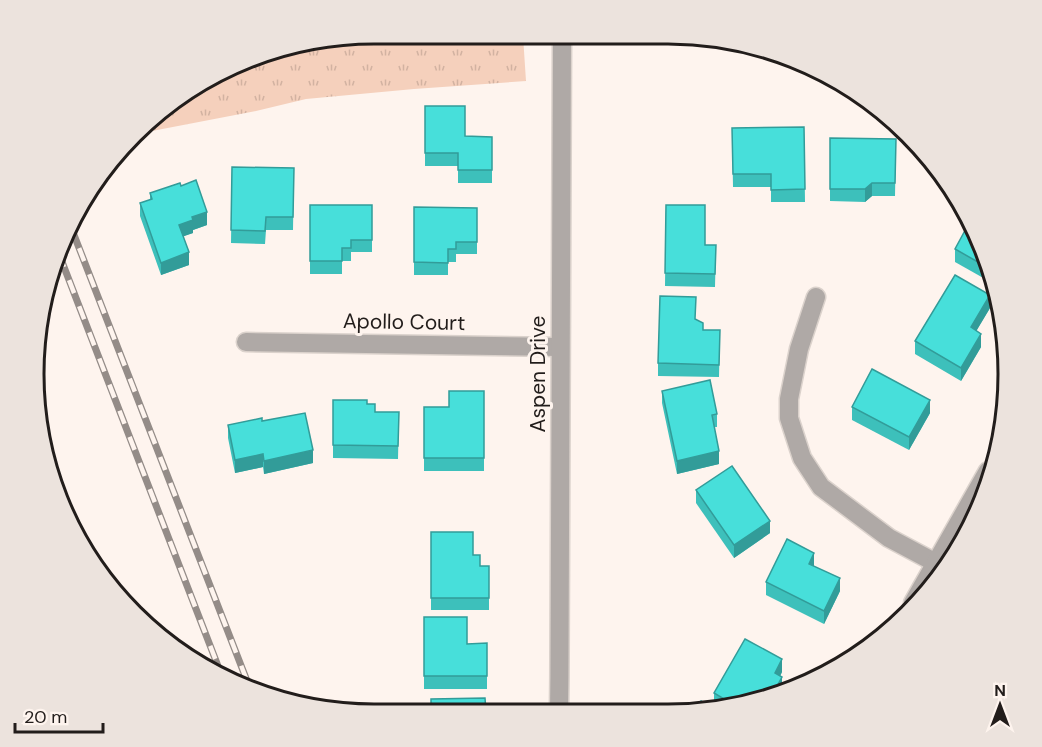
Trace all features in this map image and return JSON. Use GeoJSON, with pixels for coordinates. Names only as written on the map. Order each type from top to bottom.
{"type":"FeatureCollection","features":[{"type":"Feature","properties":{"kind":"street","name":"Aspen Drive"},"geometry":{"type":"LineString","coordinates":[[559,704],[562,44]]}},
{"type":"Feature","properties":{"kind":"street"},"geometry":{"type":"LineString","coordinates":[[816,297],[799,349],[789,399],[789,418],[802,458],[821,487],[889,538],[936,563]]}},
{"type":"Feature","properties":{"kind":"street","name":"Apollo Court"},"geometry":{"type":"LineString","coordinates":[[246,342],[560,347]]}},
{"type":"Feature","properties":{"kind":"street"},"geometry":{"type":"LineString","coordinates":[[929,576],[976,492]]}},
{"type":"Feature","properties":{"kind":"green space"},"geometry":{"type":"Polygon","coordinates":[[[352,44],[524,44],[526,81],[306,99],[149,132],[190,99],[208,88],[267,61],[309,50],[352,44]]]}},
{"type":"Feature","properties":{"kind":"building"},"geometry":{"type":"Polygon","coordinates":[[[425,106],[465,106],[465,136],[492,137],[492,170],[458,170],[458,153],[425,153],[425,106]]]}},
{"type":"Feature","properties":{"kind":"building"},"geometry":{"type":"Polygon","coordinates":[[[804,127],[805,189],[771,190],[771,174],[733,174],[732,128],[804,127]]]}},
{"type":"Feature","properties":{"kind":"building"},"geometry":{"type":"Polygon","coordinates":[[[830,138],[896,139],[895,183],[872,183],[865,189],[830,189],[830,138]]]}},
{"type":"Feature","properties":{"kind":"building"},"geometry":{"type":"Polygon","coordinates":[[[232,167],[294,168],[293,217],[266,217],[265,231],[231,230],[232,167]]]}},
{"type":"Feature","properties":{"kind":"building"},"geometry":{"type":"Polygon","coordinates":[[[196,180],[207,212],[179,225],[189,252],[161,263],[140,203],[152,199],[150,193],[196,180]]]}},
{"type":"Feature","properties":{"kind":"building"},"geometry":{"type":"Polygon","coordinates":[[[310,205],[372,205],[372,240],[351,240],[351,248],[342,248],[342,261],[310,261],[310,205]]]}},
{"type":"Feature","properties":{"kind":"building"},"geometry":{"type":"Polygon","coordinates":[[[666,205],[705,205],[705,245],[716,245],[715,274],[665,273],[666,205]]]}},
{"type":"Feature","properties":{"kind":"building"},"geometry":{"type":"Polygon","coordinates":[[[414,207],[477,208],[477,242],[456,242],[456,249],[448,249],[448,263],[414,262],[414,207]]]}},
{"type":"Feature","properties":{"kind":"building"},"geometry":{"type":"Polygon","coordinates":[[[965,230],[979,263],[955,249],[965,230]]]}},
{"type":"Feature","properties":{"kind":"building"},"geometry":{"type":"Polygon","coordinates":[[[955,275],[988,294],[971,327],[981,334],[961,368],[915,341],[955,275]]]}},
{"type":"Feature","properties":{"kind":"building"},"geometry":{"type":"Polygon","coordinates":[[[660,296],[696,297],[695,319],[703,323],[703,330],[720,330],[719,365],[658,363],[660,296]]]}},
{"type":"Feature","properties":{"kind":"building"},"geometry":{"type":"Polygon","coordinates":[[[872,369],[930,400],[909,437],[852,407],[872,369]]]}},
{"type":"Feature","properties":{"kind":"building"},"geometry":{"type":"Polygon","coordinates":[[[710,380],[717,414],[712,415],[719,451],[677,461],[662,391],[710,380]]]}},
{"type":"Feature","properties":{"kind":"building"},"geometry":{"type":"Polygon","coordinates":[[[449,391],[484,391],[484,458],[424,458],[424,407],[449,407],[449,391]]]}},
{"type":"Feature","properties":{"kind":"building"},"geometry":{"type":"Polygon","coordinates":[[[333,400],[367,400],[367,404],[375,404],[375,412],[399,412],[398,446],[333,445],[333,400]]]}},
{"type":"Feature","properties":{"kind":"building"},"geometry":{"type":"Polygon","coordinates":[[[305,413],[313,450],[264,461],[263,454],[235,460],[228,425],[305,413]]]}},
{"type":"Feature","properties":{"kind":"building"},"geometry":{"type":"Polygon","coordinates":[[[732,466],[770,521],[734,545],[696,490],[732,466]]]}},
{"type":"Feature","properties":{"kind":"building"},"geometry":{"type":"Polygon","coordinates":[[[431,532],[473,532],[473,555],[480,555],[480,566],[489,566],[489,598],[431,598],[431,532]]]}},
{"type":"Feature","properties":{"kind":"building"},"geometry":{"type":"Polygon","coordinates":[[[787,539],[814,553],[809,564],[840,578],[824,611],[766,582],[787,539]]]}},
{"type":"Feature","properties":{"kind":"building"},"geometry":{"type":"Polygon","coordinates":[[[424,617],[467,617],[467,644],[487,643],[487,676],[424,676],[424,617]]]}},
{"type":"Feature","properties":{"kind":"building"},"geometry":{"type":"Polygon","coordinates":[[[745,639],[782,659],[775,673],[782,677],[778,685],[724,699],[714,693],[745,639]]]}},
{"type":"Feature","properties":{"kind":"building"},"geometry":{"type":"Polygon","coordinates":[[[485,698],[485,704],[431,704],[431,699],[485,698]]]}},
{"type":"Feature","properties":{"kind":"railway"},"geometry":{"type":"LineString","coordinates":[[74,236],[246,677]]}},
{"type":"Feature","properties":{"kind":"railway"},"geometry":{"type":"LineString","coordinates":[[63,263],[217,664]]}}]}
